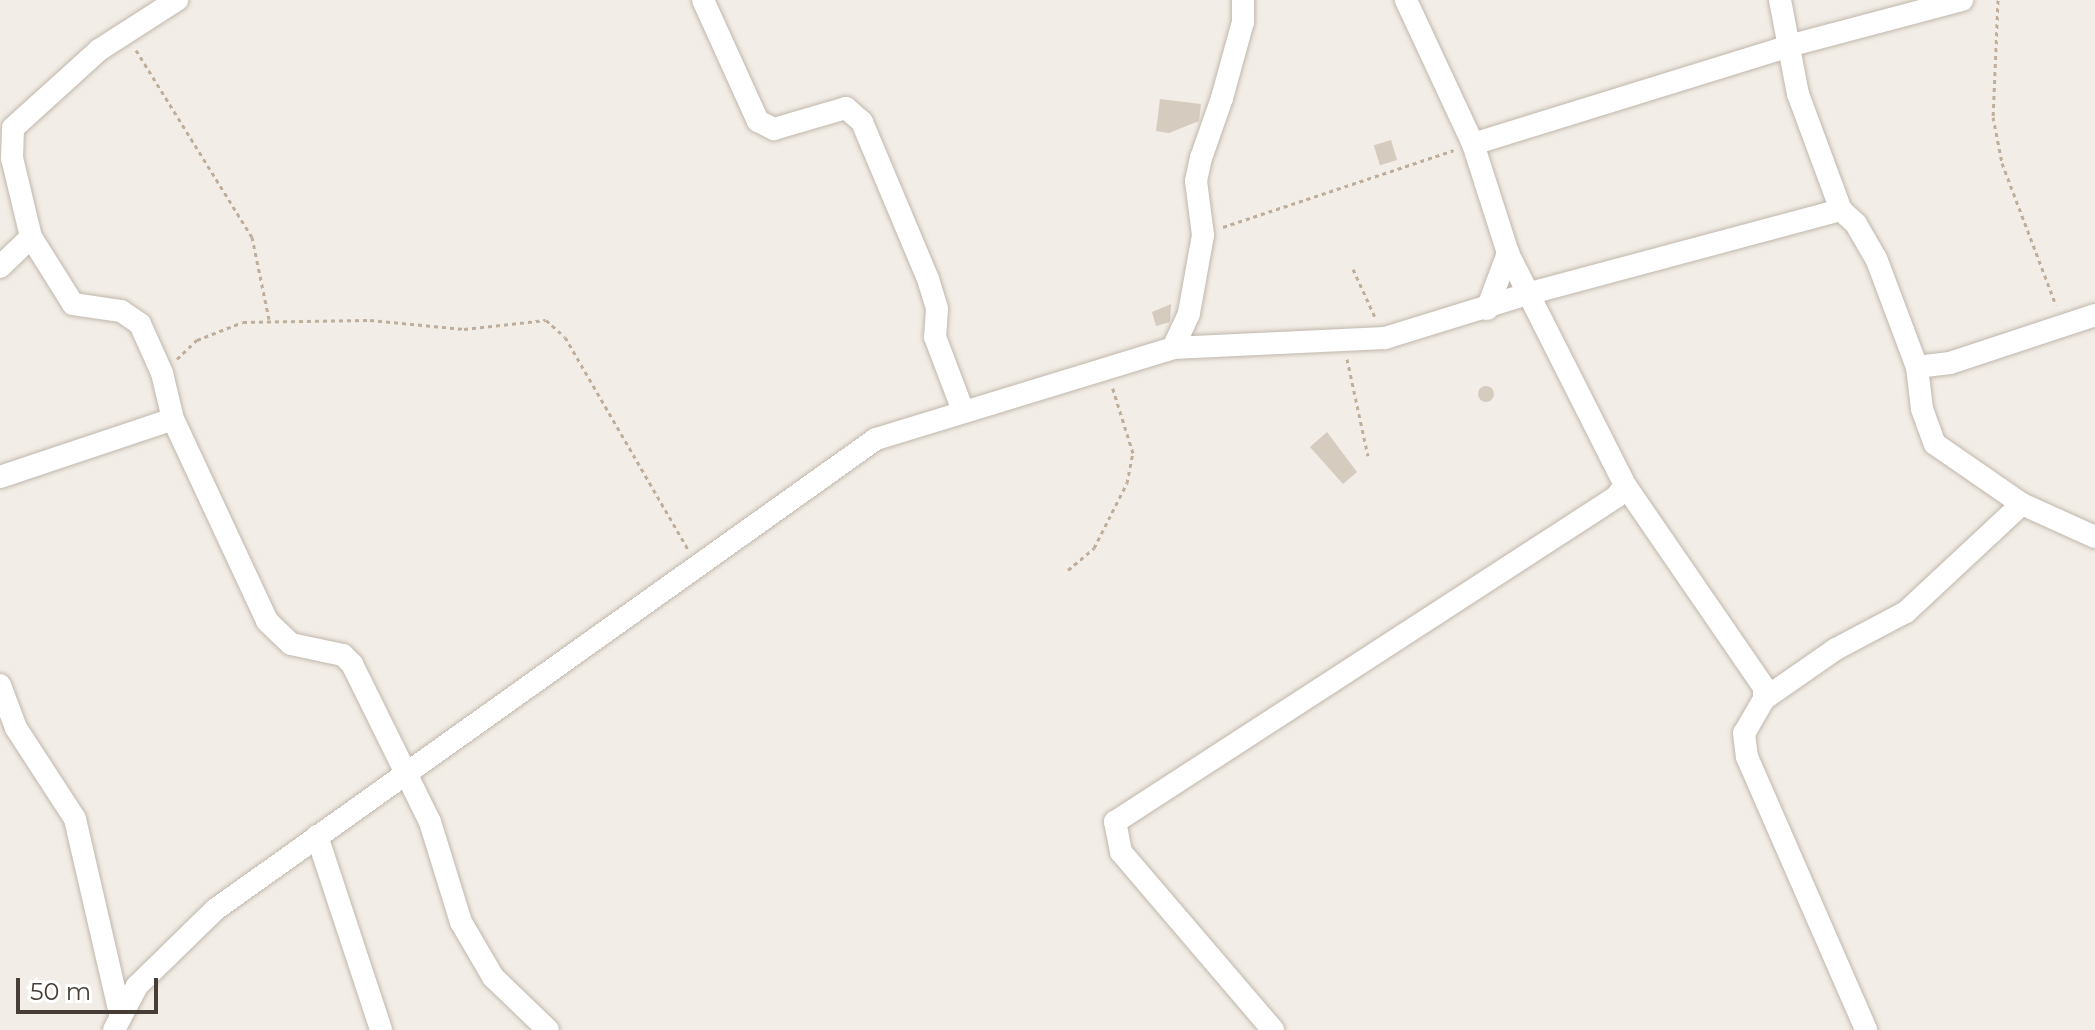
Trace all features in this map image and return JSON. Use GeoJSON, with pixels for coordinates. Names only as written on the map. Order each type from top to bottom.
{"type":"FeatureCollection","features":[{"type":"Feature","properties":{"kind":"street"},"geometry":{"type":"LineString","coordinates":[[177,0],[125,33],[23,115],[5,139],[31,237],[73,304],[131,316],[162,373],[173,419],[267,621],[291,644],[343,655],[352,664],[430,822],[461,922],[493,977],[548,1030]]}},
{"type":"Feature","properties":{"kind":"street"},"geometry":{"type":"LineString","coordinates":[[703,0],[758,121],[774,129],[846,108],[862,122],[928,279],[937,309],[935,337],[962,408]]}},
{"type":"Feature","properties":{"kind":"street"},"geometry":{"type":"LineString","coordinates":[[1173,348],[1189,313],[1203,235],[1196,181],[1243,22],[1243,0]]}},
{"type":"Feature","properties":{"kind":"street"},"geometry":{"type":"LineString","coordinates":[[1406,0],[1473,144],[1508,253],[1527,294],[1625,485],[1758,673],[1764,699]]}},
{"type":"Feature","properties":{"kind":"street"},"geometry":{"type":"LineString","coordinates":[[1780,0],[1792,45],[1798,94],[1841,210],[1856,224],[1876,258],[1917,367],[1922,409],[1935,444],[2022,504],[2095,537]]}},
{"type":"Feature","properties":{"kind":"street"},"geometry":{"type":"LineString","coordinates":[[1473,144],[1792,45],[1962,0]]}},
{"type":"Feature","properties":{"kind":"street"},"geometry":{"type":"LineString","coordinates":[[117,1022],[137,986],[216,909],[696,564],[876,439],[962,408],[1173,348],[1344,344],[1385,338],[1487,309],[1527,294],[1841,210]]}},
{"type":"Feature","properties":{"kind":"street"},"geometry":{"type":"LineString","coordinates":[[0,267],[31,237]]}},
{"type":"Feature","properties":{"kind":"street"},"geometry":{"type":"LineString","coordinates":[[1487,309],[1508,253]]}},
{"type":"Feature","properties":{"kind":"street"},"geometry":{"type":"LineString","coordinates":[[1917,367],[1950,363],[2063,322],[2095,315]]}},
{"type":"Feature","properties":{"kind":"street"},"geometry":{"type":"LineString","coordinates":[[0,477],[173,419]]}},
{"type":"Feature","properties":{"kind":"street"},"geometry":{"type":"LineString","coordinates":[[1273,1030],[1121,852],[1115,822],[1616,497],[1625,485]]}},
{"type":"Feature","properties":{"kind":"street"},"geometry":{"type":"LineString","coordinates":[[1866,1030],[1747,757],[1744,733],[1764,699],[1836,649],[1906,612],[2022,504]]}},
{"type":"Feature","properties":{"kind":"street"},"geometry":{"type":"LineString","coordinates":[[0,685],[16,728],[75,819],[117,1022]]}},
{"type":"Feature","properties":{"kind":"street"},"geometry":{"type":"LineString","coordinates":[[317,836],[381,1030]]}},
{"type":"Feature","properties":{"kind":"path"},"geometry":{"type":"LineString","coordinates":[[1998,0],[1993,117],[2002,163],[2063,322]]}},
{"type":"Feature","properties":{"kind":"path"},"geometry":{"type":"LineString","coordinates":[[125,33],[252,237],[270,321]]}},
{"type":"Feature","properties":{"kind":"path"},"geometry":{"type":"LineString","coordinates":[[1203,235],[1298,199],[1473,144]]}},
{"type":"Feature","properties":{"kind":"path"},"geometry":{"type":"LineString","coordinates":[[1353,269],[1385,338]]}},
{"type":"Feature","properties":{"kind":"path"},"geometry":{"type":"LineString","coordinates":[[162,373],[197,340],[243,322],[370,320],[464,329],[546,320],[565,337],[696,564]]}},
{"type":"Feature","properties":{"kind":"path"},"geometry":{"type":"LineString","coordinates":[[1344,344],[1368,456]]}},
{"type":"Feature","properties":{"kind":"path"},"geometry":{"type":"LineString","coordinates":[[1068,570],[1094,548],[1115,515],[1133,453],[1107,366]]}},
{"type":"Feature","properties":{"kind":"building"},"geometry":{"type":"Polygon","coordinates":[[[1160,99],[1201,104],[1199,121],[1169,133],[1156,131],[1160,99]]]}},
{"type":"Feature","properties":{"kind":"building"},"geometry":{"type":"Polygon","coordinates":[[[1391,140],[1397,160],[1380,165],[1374,145],[1391,140]]]}},
{"type":"Feature","properties":{"kind":"building"},"geometry":{"type":"Polygon","coordinates":[[[1171,304],[1170,322],[1156,326],[1152,312],[1171,304]]]}},
{"type":"Feature","properties":{"kind":"building"},"geometry":{"type":"Polygon","coordinates":[[[1486,386],[1494,394],[1486,402],[1478,394],[1486,386]]]}},
{"type":"Feature","properties":{"kind":"building"},"geometry":{"type":"Polygon","coordinates":[[[1327,432],[1357,472],[1343,484],[1310,447],[1327,432]]]}}]}
